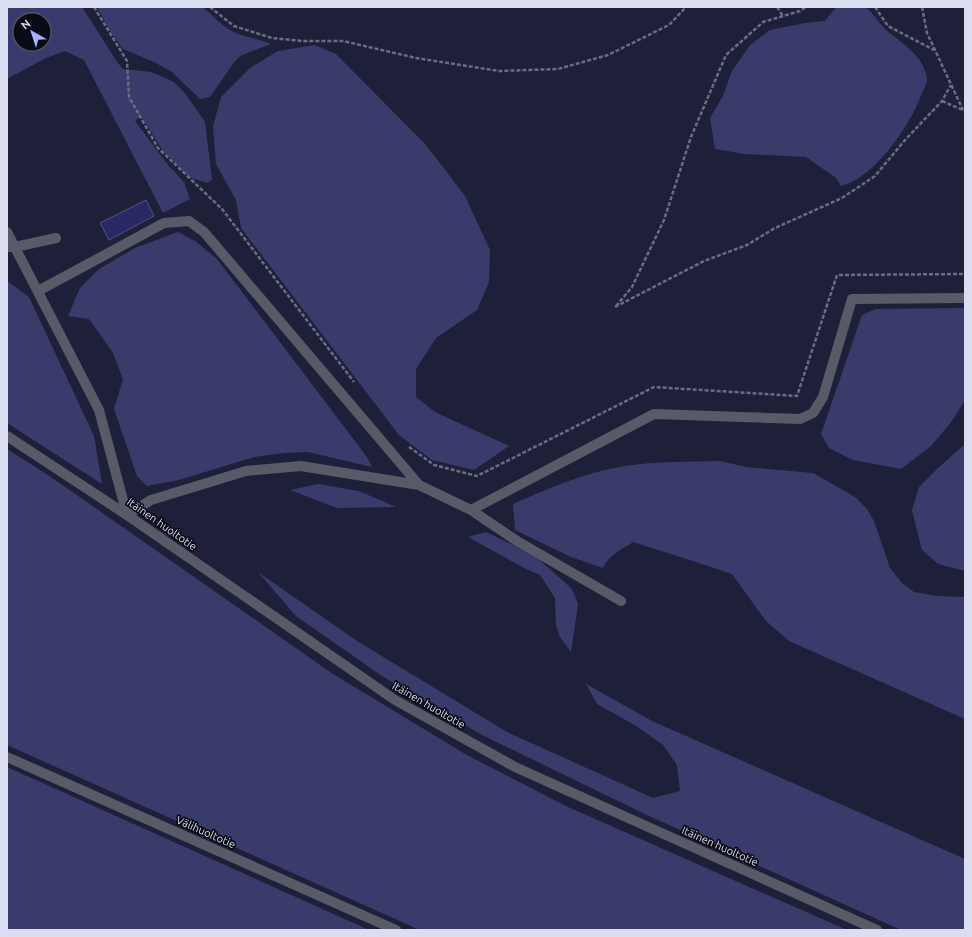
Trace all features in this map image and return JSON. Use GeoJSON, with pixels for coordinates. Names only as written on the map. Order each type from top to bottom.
{"type":"FeatureCollection","features":[{"type":"Feature","properties":{"kind":"lane"},"geometry":{"type":"LineString","coordinates":[[38,291],[164,223],[189,221],[204,232],[419,484]]}},
{"type":"Feature","properties":{"kind":"lane"},"geometry":{"type":"LineString","coordinates":[[7,232],[11,247],[38,291],[99,410],[127,515],[151,500],[246,471],[301,466],[419,484],[471,510],[517,541],[621,601]]}},
{"type":"Feature","properties":{"kind":"lane"},"geometry":{"type":"LineString","coordinates":[[11,247],[56,238]]}},
{"type":"Feature","properties":{"kind":"lane"},"geometry":{"type":"LineString","coordinates":[[471,510],[654,414],[800,419],[813,413],[823,397],[852,298],[965,298]]}},
{"type":"Feature","properties":{"kind":"lane","name":"Itäinen huoltotie"},"geometry":{"type":"LineString","coordinates":[[7,436],[127,515],[395,700],[508,763],[877,930]]}},
{"type":"Feature","properties":{"kind":"lane","name":"Välihuoltotie"},"geometry":{"type":"LineString","coordinates":[[7,757],[396,930]]}},
{"type":"Feature","properties":{"kind":"path"},"geometry":{"type":"LineString","coordinates":[[94,7],[127,61],[129,97],[158,148],[222,209],[356,384]]}},
{"type":"Feature","properties":{"kind":"path"},"geometry":{"type":"LineString","coordinates":[[210,7],[234,26],[272,38],[302,41],[343,41],[416,58],[499,71],[558,69],[608,55],[669,25],[686,7]]}},
{"type":"Feature","properties":{"kind":"path"},"geometry":{"type":"LineString","coordinates":[[777,7],[783,16]]}},
{"type":"Feature","properties":{"kind":"path"},"geometry":{"type":"LineString","coordinates":[[806,7],[800,11],[762,22],[726,55],[691,137],[664,220],[632,288],[615,308],[704,261],[747,245],[775,228],[842,198],[875,176],[905,140],[942,101],[951,85]]}},
{"type":"Feature","properties":{"kind":"path"},"geometry":{"type":"LineString","coordinates":[[875,7],[888,26],[935,50]]}},
{"type":"Feature","properties":{"kind":"path"},"geometry":{"type":"LineString","coordinates":[[922,7],[927,33],[964,110]]}},
{"type":"Feature","properties":{"kind":"path"},"geometry":{"type":"LineString","coordinates":[[942,101],[964,110]]}},
{"type":"Feature","properties":{"kind":"path"},"geometry":{"type":"LineString","coordinates":[[405,444],[434,465],[477,476],[654,387],[797,396],[837,275],[965,274]]}},
{"type":"Feature","properties":{"kind":"shaded area"},"geometry":{"type":"Polygon","coordinates":[[[858,6],[867,9],[885,29],[917,56],[925,71],[927,79],[917,106],[901,134],[879,161],[854,181],[841,186],[836,178],[806,157],[745,154],[715,149],[710,118],[723,96],[732,71],[750,45],[770,30],[805,23],[825,21],[836,7],[858,6]]]}},
{"type":"Feature","properties":{"kind":"shaded area"},"geometry":{"type":"Polygon","coordinates":[[[7,7],[82,7],[123,69],[151,72],[174,82],[185,93],[205,122],[212,180],[207,183],[189,177],[163,151],[141,116],[135,121],[168,165],[184,182],[190,199],[163,213],[84,60],[65,51],[46,58],[7,79],[7,7]]]}},
{"type":"Feature","properties":{"kind":"shaded area"},"geometry":{"type":"Polygon","coordinates":[[[97,7],[203,7],[219,22],[233,32],[271,44],[242,55],[235,61],[210,97],[200,99],[172,72],[154,62],[123,49],[110,31],[97,7]]]}},
{"type":"Feature","properties":{"kind":"shaded area"},"geometry":{"type":"Polygon","coordinates":[[[315,45],[336,54],[426,145],[465,196],[490,250],[489,282],[477,310],[436,338],[416,369],[416,397],[435,412],[509,446],[474,470],[432,460],[399,435],[241,228],[236,200],[216,164],[213,126],[221,97],[250,68],[278,51],[315,45]]]}},
{"type":"Feature","properties":{"kind":"shaded area"},"geometry":{"type":"Polygon","coordinates":[[[178,232],[195,241],[217,259],[367,457],[372,467],[308,452],[284,453],[254,457],[179,480],[147,486],[137,476],[114,409],[123,379],[113,353],[89,319],[68,316],[80,288],[99,269],[135,248],[178,232]]]}},
{"type":"Feature","properties":{"kind":"shaded area"},"geometry":{"type":"Polygon","coordinates":[[[7,281],[29,297],[94,436],[102,484],[7,423],[7,281]]]}},
{"type":"Feature","properties":{"kind":"shaded area"},"geometry":{"type":"Polygon","coordinates":[[[965,308],[965,400],[952,421],[931,446],[901,469],[853,460],[829,448],[821,434],[862,315],[876,309],[965,308]]]}},
{"type":"Feature","properties":{"kind":"shaded area"},"geometry":{"type":"Polygon","coordinates":[[[965,444],[965,571],[938,564],[922,550],[912,510],[919,487],[965,444]]]}},
{"type":"Feature","properties":{"kind":"shaded area"},"geometry":{"type":"Polygon","coordinates":[[[7,449],[48,475],[333,674],[465,754],[568,807],[847,930],[420,930],[7,745],[7,449]]]}},
{"type":"Feature","properties":{"kind":"shaded area"},"geometry":{"type":"Polygon","coordinates":[[[720,461],[746,467],[813,473],[855,497],[867,509],[874,521],[890,568],[902,583],[914,592],[936,596],[965,597],[965,719],[789,641],[765,620],[732,574],[633,542],[612,556],[603,568],[571,557],[515,530],[513,504],[582,476],[637,464],[720,461]]]}},
{"type":"Feature","properties":{"kind":"shaded area"},"geometry":{"type":"Polygon","coordinates":[[[318,484],[359,491],[396,507],[337,508],[290,490],[318,484]]]}},
{"type":"Feature","properties":{"kind":"shaded area"},"geometry":{"type":"Polygon","coordinates":[[[486,532],[535,556],[572,589],[578,604],[571,652],[560,637],[556,625],[555,598],[540,575],[524,568],[468,537],[486,532]]]}},
{"type":"Feature","properties":{"kind":"shaded area"},"geometry":{"type":"Polygon","coordinates":[[[258,572],[357,641],[507,732],[653,798],[680,791],[677,765],[663,745],[638,727],[597,704],[586,684],[652,721],[965,859],[965,930],[901,930],[647,815],[482,735],[382,676],[296,616],[258,572]]]}},
{"type":"Feature","properties":{"kind":"shaded area"},"geometry":{"type":"Polygon","coordinates":[[[7,767],[369,930],[7,930],[7,767]]]}},
{"type":"Feature","properties":{"kind":"building"},"geometry":{"type":"Polygon","coordinates":[[[146,200],[154,216],[109,240],[100,223],[146,200]]]}}]}
